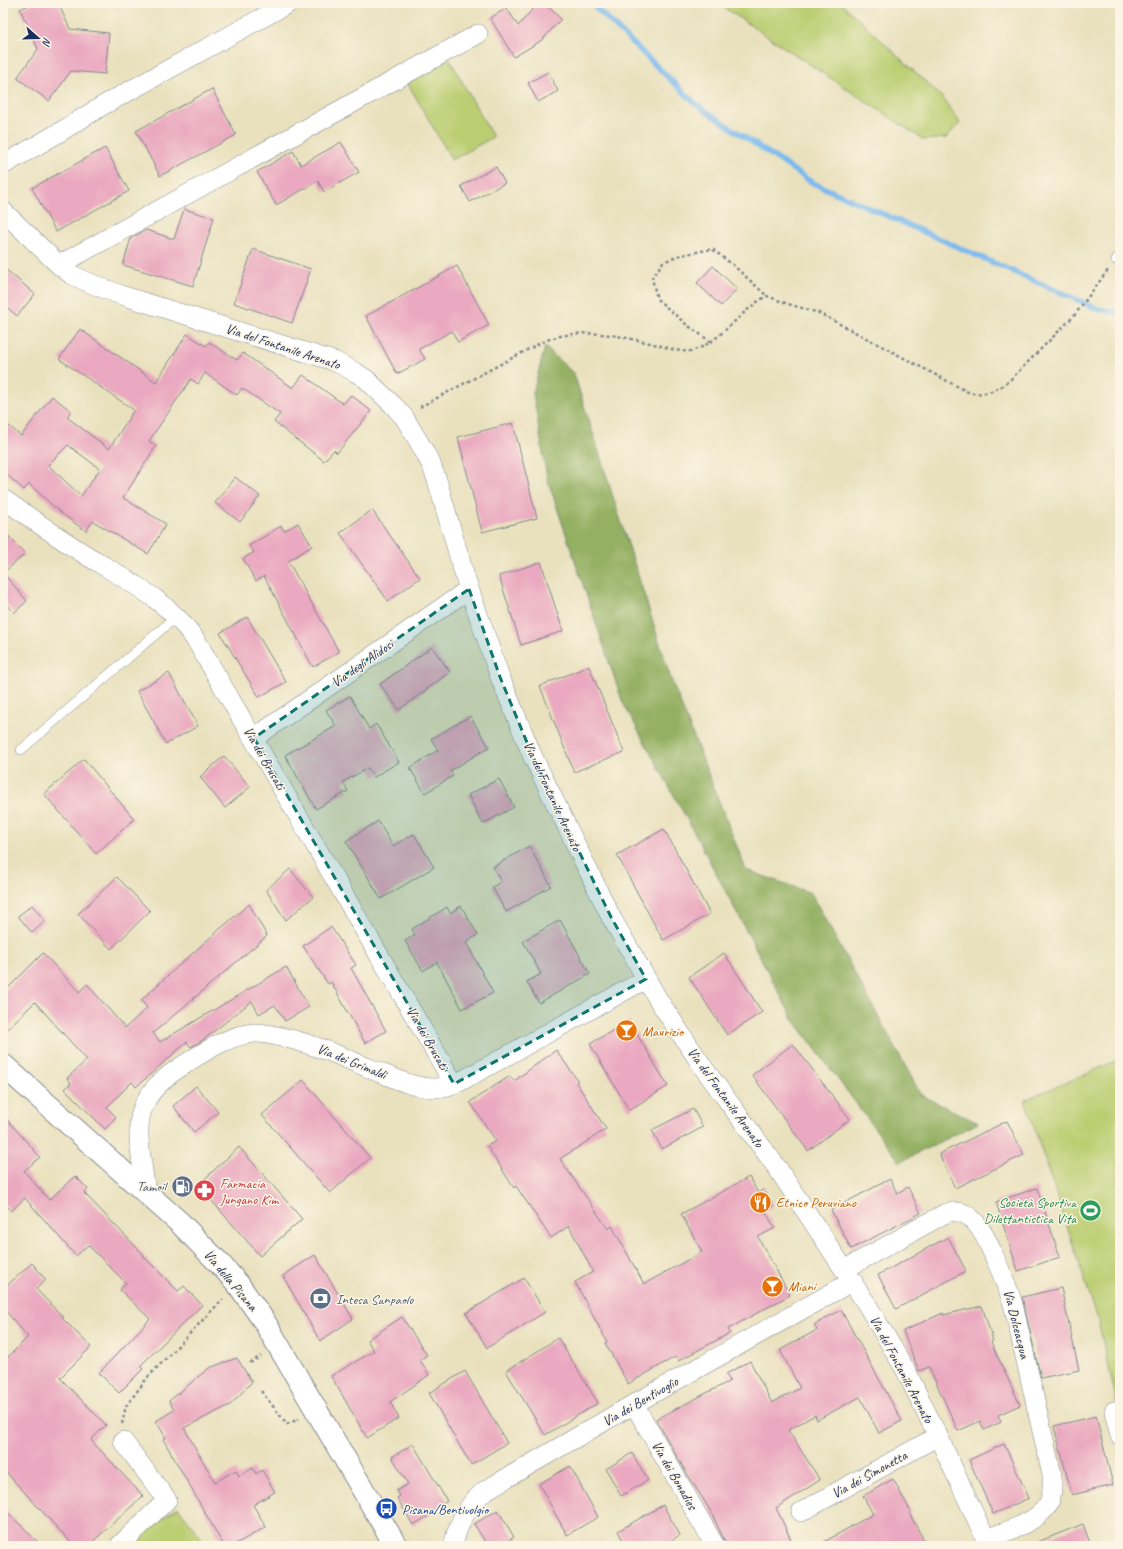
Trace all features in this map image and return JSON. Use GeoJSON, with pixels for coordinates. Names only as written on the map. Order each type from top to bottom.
{"type":"FeatureCollection","features":[{"type":"Feature","properties":{"kind":"main road","name":"Via della Pisana"},"geometry":{"type":"LineString","coordinates":[[3,1065],[146,1192],[206,1249],[238,1284],[264,1321],[396,1546]]}},
{"type":"Feature","properties":{"kind":"street"},"geometry":{"type":"LineString","coordinates":[[3,165],[102,106],[289,3]]}},
{"type":"Feature","properties":{"kind":"street"},"geometry":{"type":"LineString","coordinates":[[59,265],[478,34]]}},
{"type":"Feature","properties":{"kind":"street","name":"Via del Fontanile Arenato"},"geometry":{"type":"LineString","coordinates":[[3,211],[59,265],[77,277],[105,290],[334,361],[366,379],[404,416],[431,464],[469,589],[500,677],[533,757],[611,917],[658,1001],[705,1070],[778,1170],[849,1275],[905,1369],[938,1436],[987,1543]]}},
{"type":"Feature","properties":{"kind":"street","name":"Via dei Brusati"},"geometry":{"type":"LineString","coordinates":[[3,499],[76,549],[158,600],[177,616],[198,642],[454,1084]]}},
{"type":"Feature","properties":{"kind":"street","name":"Via degli Alidosi"},"geometry":{"type":"LineString","coordinates":[[254,738],[469,589]]}},
{"type":"Feature","properties":{"kind":"street","name":"Via dei Grimaldi"},"geometry":{"type":"LineString","coordinates":[[146,1192],[139,1126],[139,1118],[145,1100],[160,1083],[183,1065],[209,1049],[235,1038],[252,1033],[259,1033],[281,1037],[317,1047],[410,1085],[443,1088],[454,1084],[646,979]]}},
{"type":"Feature","properties":{"kind":"street","name":"Via Dolceacqua"},"geometry":{"type":"LineString","coordinates":[[849,1275],[951,1211],[962,1213],[972,1219],[986,1238],[1007,1283],[1013,1304],[1050,1467],[1052,1483],[1051,1499],[1047,1507],[1037,1517],[987,1543]]}},
{"type":"Feature","properties":{"kind":"street","name":"Via dei Bentivoglio"},"geometry":{"type":"LineString","coordinates":[[453,1546],[456,1533],[465,1510],[480,1494],[634,1404],[849,1275]]}},
{"type":"Feature","properties":{"kind":"street","name":"Via dei Bonadies"},"geometry":{"type":"LineString","coordinates":[[634,1404],[715,1546]]}},
{"type":"Feature","properties":{"kind":"street"},"geometry":{"type":"LineString","coordinates":[[1114,1411],[1120,1436]]}},
{"type":"Feature","properties":{"kind":"street","name":"Via dei Simonetta"},"geometry":{"type":"LineString","coordinates":[[801,1512],[938,1436]]}},
{"type":"Feature","properties":{"kind":"street"},"geometry":{"type":"LineString","coordinates":[[119,1546],[167,1500],[123,1441]]}},
{"type":"Feature","properties":{"kind":"lane"},"geometry":{"type":"LineString","coordinates":[[21,750],[177,616]]}},
{"type":"Feature","properties":{"kind":"path"},"geometry":{"type":"LineString","coordinates":[[711,342],[687,325],[657,299],[652,278],[663,262],[681,255],[712,249],[733,265],[767,296],[819,313],[968,392],[978,395],[988,394],[999,389],[1009,381],[1074,316],[1118,257]]}},
{"type":"Feature","properties":{"kind":"path"},"geometry":{"type":"LineString","coordinates":[[404,416],[544,342],[559,336],[574,333],[598,334],[623,337],[689,351],[695,350],[711,342],[757,301],[767,296]]}},
{"type":"Feature","properties":{"kind":"path"},"geometry":{"type":"LineString","coordinates":[[123,1441],[120,1432],[126,1406],[148,1377],[238,1284]]}},
{"type":"Feature","properties":{"kind":"path"},"geometry":{"type":"LineString","coordinates":[[261,1391],[287,1424],[317,1410]]}},
{"type":"Feature","properties":{"kind":"highlighted area"},"geometry":{"type":"Polygon","coordinates":[[[469,589],[500,677],[533,757],[611,917],[646,979],[454,1084],[254,738],[469,589]]]}},
{"type":"Feature","properties":{"kind":"green space"},"geometry":{"type":"Polygon","coordinates":[[[717,3],[841,3],[942,97],[960,123],[946,138],[924,140],[717,3]]]}},
{"type":"Feature","properties":{"kind":"green space"},"geometry":{"type":"Polygon","coordinates":[[[449,58],[493,137],[452,160],[407,82],[449,58]]]}},
{"type":"Feature","properties":{"kind":"green space"},"geometry":{"type":"Polygon","coordinates":[[[545,347],[574,374],[671,679],[746,870],[811,893],[921,1095],[978,1123],[900,1162],[793,1019],[698,839],[623,703],[547,478],[533,393],[545,347]]]}},
{"type":"Feature","properties":{"kind":"green space","name":"Società Sportiva Dilettantistica Vita"},"geometry":{"type":"Polygon","coordinates":[[[1120,1059],[1120,1416],[1098,1320],[1025,1100],[1120,1059]]]}},
{"type":"Feature","properties":{"kind":"green space"},"geometry":{"type":"Polygon","coordinates":[[[178,1507],[207,1546],[142,1546],[136,1538],[178,1507]]]}},
{"type":"Feature","properties":{"kind":"building"},"geometry":{"type":"Polygon","coordinates":[[[33,3],[58,3],[70,29],[109,33],[105,74],[71,71],[49,101],[17,78],[38,49],[20,9],[33,3]]]}},
{"type":"Feature","properties":{"kind":"building"},"geometry":{"type":"Polygon","coordinates":[[[538,3],[544,3],[561,19],[542,40],[514,57],[490,18],[507,8],[518,26],[538,3]]]}},
{"type":"Feature","properties":{"kind":"building"},"geometry":{"type":"Polygon","coordinates":[[[548,72],[558,91],[538,102],[528,83],[548,72]]]}},
{"type":"Feature","properties":{"kind":"building"},"geometry":{"type":"Polygon","coordinates":[[[212,89],[236,135],[160,176],[136,131],[212,89]]]}},
{"type":"Feature","properties":{"kind":"building"},"geometry":{"type":"Polygon","coordinates":[[[341,142],[359,172],[324,192],[318,181],[276,205],[257,172],[293,151],[301,165],[341,142]]]}},
{"type":"Feature","properties":{"kind":"building"},"geometry":{"type":"Polygon","coordinates":[[[105,148],[129,191],[56,232],[32,188],[105,148]]]}},
{"type":"Feature","properties":{"kind":"building"},"geometry":{"type":"Polygon","coordinates":[[[496,167],[505,183],[470,202],[461,186],[496,167]]]}},
{"type":"Feature","properties":{"kind":"building"},"geometry":{"type":"Polygon","coordinates":[[[184,209],[214,218],[193,286],[123,265],[131,238],[146,230],[174,239],[184,209]]]}},
{"type":"Feature","properties":{"kind":"building"},"geometry":{"type":"Polygon","coordinates":[[[253,249],[311,269],[292,323],[234,303],[253,249]]]}},
{"type":"Feature","properties":{"kind":"building"},"geometry":{"type":"Polygon","coordinates":[[[457,266],[489,325],[458,342],[452,331],[419,349],[425,359],[397,374],[366,316],[457,266]]]}},
{"type":"Feature","properties":{"kind":"building"},"geometry":{"type":"Polygon","coordinates":[[[713,266],[737,289],[721,306],[697,283],[713,266]]]}},
{"type":"Feature","properties":{"kind":"building"},"geometry":{"type":"Polygon","coordinates":[[[3,267],[35,294],[17,316],[3,304],[3,267]]]}},
{"type":"Feature","properties":{"kind":"building"},"geometry":{"type":"Polygon","coordinates":[[[80,329],[156,382],[187,334],[206,346],[209,342],[237,360],[243,353],[293,388],[303,375],[343,404],[351,395],[371,411],[337,453],[334,450],[324,461],[274,422],[280,414],[242,388],[237,395],[205,373],[198,384],[191,379],[149,441],[156,446],[123,498],[166,524],[148,554],[93,521],[86,531],[62,514],[29,484],[24,490],[3,471],[3,421],[21,436],[52,396],[71,411],[67,417],[109,449],[134,410],[59,359],[80,329]],[[68,445],[48,465],[81,496],[100,469],[68,445]]]}},
{"type":"Feature","properties":{"kind":"building"},"geometry":{"type":"Polygon","coordinates":[[[513,423],[537,518],[482,532],[458,437],[513,423]]]}},
{"type":"Feature","properties":{"kind":"building"},"geometry":{"type":"Polygon","coordinates":[[[235,477],[260,496],[240,522],[215,503],[235,477]]]}},
{"type":"Feature","properties":{"kind":"building"},"geometry":{"type":"Polygon","coordinates":[[[372,510],[420,578],[388,601],[340,533],[372,510]]]}},
{"type":"Feature","properties":{"kind":"building"},"geometry":{"type":"Polygon","coordinates":[[[298,523],[312,546],[288,561],[339,652],[313,667],[264,576],[256,581],[243,559],[254,552],[249,546],[281,526],[284,531],[298,523]]]}},
{"type":"Feature","properties":{"kind":"building"},"geometry":{"type":"Polygon","coordinates":[[[3,530],[25,554],[3,573],[3,530]]]}},
{"type":"Feature","properties":{"kind":"building"},"geometry":{"type":"Polygon","coordinates":[[[541,562],[563,631],[521,645],[499,576],[541,562]]]}},
{"type":"Feature","properties":{"kind":"building"},"geometry":{"type":"Polygon","coordinates":[[[3,573],[27,601],[14,613],[3,601],[3,573]]]}},
{"type":"Feature","properties":{"kind":"building"},"geometry":{"type":"Polygon","coordinates":[[[247,617],[286,682],[259,697],[220,633],[247,617]]]}},
{"type":"Feature","properties":{"kind":"building"},"geometry":{"type":"Polygon","coordinates":[[[432,647],[450,672],[399,710],[380,684],[432,647]]]}},
{"type":"Feature","properties":{"kind":"building"},"geometry":{"type":"Polygon","coordinates":[[[589,666],[624,752],[574,772],[540,686],[589,666]]]}},
{"type":"Feature","properties":{"kind":"building"},"geometry":{"type":"Polygon","coordinates":[[[169,673],[198,726],[166,744],[137,691],[169,673]]]}},
{"type":"Feature","properties":{"kind":"building"},"geometry":{"type":"Polygon","coordinates":[[[350,696],[369,729],[376,724],[399,762],[374,777],[368,768],[343,782],[348,791],[316,809],[285,755],[336,726],[326,710],[350,696]]]}},
{"type":"Feature","properties":{"kind":"building"},"geometry":{"type":"Polygon","coordinates":[[[470,716],[489,747],[450,771],[453,776],[425,793],[410,768],[438,750],[431,739],[470,716]]]}},
{"type":"Feature","properties":{"kind":"building"},"geometry":{"type":"Polygon","coordinates":[[[224,756],[250,787],[225,808],[200,777],[224,756]]]}},
{"type":"Feature","properties":{"kind":"building"},"geometry":{"type":"Polygon","coordinates":[[[84,759],[134,819],[96,854],[44,794],[84,759]]]}},
{"type":"Feature","properties":{"kind":"building"},"geometry":{"type":"Polygon","coordinates":[[[499,779],[514,807],[483,824],[468,795],[499,779]]]}},
{"type":"Feature","properties":{"kind":"building"},"geometry":{"type":"Polygon","coordinates":[[[378,821],[393,846],[414,834],[434,867],[381,899],[346,841],[378,821]]]}},
{"type":"Feature","properties":{"kind":"building"},"geometry":{"type":"Polygon","coordinates":[[[664,829],[710,914],[663,940],[617,855],[664,829]]]}},
{"type":"Feature","properties":{"kind":"building"},"geometry":{"type":"Polygon","coordinates":[[[529,846],[551,886],[506,912],[492,887],[501,882],[493,867],[529,846]]]}},
{"type":"Feature","properties":{"kind":"building"},"geometry":{"type":"Polygon","coordinates":[[[290,869],[313,897],[286,920],[266,890],[290,869]]]}},
{"type":"Feature","properties":{"kind":"building"},"geometry":{"type":"Polygon","coordinates":[[[117,877],[150,911],[111,949],[78,914],[117,877]]]}},
{"type":"Feature","properties":{"kind":"building"},"geometry":{"type":"Polygon","coordinates":[[[249,904],[267,936],[153,1033],[160,1042],[286,967],[309,1007],[285,1021],[275,1005],[259,1014],[252,1001],[203,1040],[191,1047],[187,1042],[136,1087],[132,1082],[107,1107],[116,1117],[105,1129],[65,1089],[71,1083],[67,1078],[87,1060],[35,1002],[3,1033],[3,993],[43,953],[79,992],[87,984],[125,1028],[147,1008],[141,1000],[249,904]]]}},
{"type":"Feature","properties":{"kind":"building"},"geometry":{"type":"Polygon","coordinates":[[[32,905],[45,921],[32,933],[18,916],[32,905]]]}},
{"type":"Feature","properties":{"kind":"building"},"geometry":{"type":"Polygon","coordinates":[[[461,906],[478,935],[466,942],[493,993],[462,1009],[437,962],[423,971],[405,941],[415,935],[412,929],[447,907],[450,913],[461,906]]]}},
{"type":"Feature","properties":{"kind":"building"},"geometry":{"type":"Polygon","coordinates":[[[560,920],[590,974],[539,1003],[527,982],[541,974],[523,941],[560,920]]]}},
{"type":"Feature","properties":{"kind":"building"},"geometry":{"type":"Polygon","coordinates":[[[331,927],[356,965],[351,968],[386,1031],[365,1043],[331,982],[328,984],[303,946],[331,927]]]}},
{"type":"Feature","properties":{"kind":"building"},"geometry":{"type":"Polygon","coordinates":[[[724,953],[762,1012],[727,1035],[689,977],[724,953]]]}},
{"type":"Feature","properties":{"kind":"building"},"geometry":{"type":"Polygon","coordinates":[[[629,1021],[668,1086],[629,1110],[590,1044],[629,1021]]]}},
{"type":"Feature","properties":{"kind":"building"},"geometry":{"type":"Polygon","coordinates":[[[793,1044],[850,1119],[808,1151],[752,1075],[793,1044]]]}},
{"type":"Feature","properties":{"kind":"building"},"geometry":{"type":"Polygon","coordinates":[[[556,1050],[578,1081],[576,1082],[606,1129],[560,1159],[608,1229],[612,1226],[644,1284],[702,1252],[681,1214],[749,1177],[758,1193],[764,1189],[773,1206],[765,1211],[775,1228],[758,1237],[790,1295],[728,1329],[730,1333],[678,1361],[675,1357],[628,1384],[605,1343],[607,1342],[575,1282],[593,1272],[569,1226],[551,1238],[516,1186],[514,1188],[487,1146],[496,1141],[470,1102],[510,1076],[514,1081],[556,1050]]]}},
{"type":"Feature","properties":{"kind":"building"},"geometry":{"type":"Polygon","coordinates":[[[303,1080],[370,1158],[330,1193],[262,1115],[303,1080]]]}},
{"type":"Feature","properties":{"kind":"building"},"geometry":{"type":"Polygon","coordinates":[[[196,1086],[218,1112],[194,1132],[173,1106],[196,1086]]]}},
{"type":"Feature","properties":{"kind":"building"},"geometry":{"type":"Polygon","coordinates":[[[693,1109],[703,1127],[662,1149],[652,1130],[693,1109]]]}},
{"type":"Feature","properties":{"kind":"building"},"geometry":{"type":"Polygon","coordinates":[[[3,1115],[40,1157],[24,1171],[49,1200],[75,1176],[88,1189],[84,1193],[144,1255],[143,1256],[178,1291],[184,1286],[202,1305],[140,1366],[143,1369],[119,1393],[99,1373],[150,1319],[120,1290],[126,1283],[88,1245],[76,1256],[25,1198],[11,1211],[3,1201],[3,1115]]]}},
{"type":"Feature","properties":{"kind":"building"},"geometry":{"type":"Polygon","coordinates":[[[1007,1121],[1024,1155],[955,1188],[939,1154],[1007,1121]]]}},
{"type":"Feature","properties":{"kind":"building"},"geometry":{"type":"Polygon","coordinates":[[[239,1147],[302,1219],[260,1256],[198,1185],[239,1147]]]}},
{"type":"Feature","properties":{"kind":"building"},"geometry":{"type":"Polygon","coordinates":[[[890,1179],[897,1193],[908,1187],[921,1213],[851,1249],[831,1210],[890,1179]]]}},
{"type":"Feature","properties":{"kind":"building"},"geometry":{"type":"Polygon","coordinates":[[[1037,1188],[1060,1257],[1018,1271],[996,1202],[1037,1188]]]}},
{"type":"Feature","properties":{"kind":"building"},"geometry":{"type":"Polygon","coordinates":[[[948,1237],[966,1271],[896,1309],[878,1275],[948,1237]]]}},
{"type":"Feature","properties":{"kind":"building"},"geometry":{"type":"Polygon","coordinates":[[[315,1255],[353,1319],[320,1341],[283,1276],[315,1255]]]}},
{"type":"Feature","properties":{"kind":"building"},"geometry":{"type":"Polygon","coordinates":[[[32,1263],[46,1280],[36,1289],[91,1347],[60,1378],[106,1425],[91,1440],[143,1496],[88,1546],[74,1546],[3,1469],[3,1362],[28,1337],[3,1308],[3,1289],[32,1263]]]}},
{"type":"Feature","properties":{"kind":"building"},"geometry":{"type":"Polygon","coordinates":[[[524,1278],[545,1312],[487,1348],[466,1313],[524,1278]]]}},
{"type":"Feature","properties":{"kind":"building"},"geometry":{"type":"Polygon","coordinates":[[[1061,1288],[1079,1370],[1041,1378],[1022,1297],[1061,1288]]]}},
{"type":"Feature","properties":{"kind":"building"},"geometry":{"type":"Polygon","coordinates":[[[982,1306],[993,1341],[991,1342],[1020,1405],[998,1415],[1001,1422],[984,1430],[980,1421],[958,1431],[929,1367],[919,1371],[903,1331],[943,1313],[943,1315],[982,1306]]]}},
{"type":"Feature","properties":{"kind":"building"},"geometry":{"type":"Polygon","coordinates":[[[841,1310],[902,1421],[879,1433],[860,1397],[817,1420],[815,1415],[788,1430],[820,1480],[776,1508],[794,1546],[727,1546],[710,1510],[684,1469],[656,1419],[730,1381],[726,1374],[750,1361],[772,1403],[800,1388],[780,1350],[817,1330],[814,1325],[841,1310]]]}},
{"type":"Feature","properties":{"kind":"building"},"geometry":{"type":"Polygon","coordinates":[[[402,1317],[427,1355],[420,1360],[429,1375],[390,1402],[399,1418],[367,1438],[331,1376],[374,1351],[367,1340],[402,1317]]]}},
{"type":"Feature","properties":{"kind":"building"},"geometry":{"type":"Polygon","coordinates":[[[558,1338],[598,1403],[545,1435],[506,1371],[558,1338]]]}},
{"type":"Feature","properties":{"kind":"building"},"geometry":{"type":"Polygon","coordinates":[[[237,1358],[252,1382],[230,1405],[184,1428],[215,1482],[236,1470],[239,1476],[253,1468],[256,1474],[262,1470],[275,1492],[253,1505],[266,1527],[232,1546],[224,1546],[163,1439],[166,1438],[156,1421],[174,1410],[169,1401],[209,1368],[237,1358]]]}},
{"type":"Feature","properties":{"kind":"building"},"geometry":{"type":"Polygon","coordinates":[[[465,1371],[507,1443],[471,1465],[429,1393],[465,1371]]]}},
{"type":"Feature","properties":{"kind":"building"},"geometry":{"type":"Polygon","coordinates":[[[1096,1416],[1113,1485],[1072,1495],[1054,1426],[1096,1416]]]}},
{"type":"Feature","properties":{"kind":"building"},"geometry":{"type":"Polygon","coordinates":[[[413,1444],[447,1501],[430,1512],[432,1514],[413,1525],[397,1498],[400,1496],[396,1491],[408,1484],[392,1457],[413,1444]]]}},
{"type":"Feature","properties":{"kind":"building"},"geometry":{"type":"Polygon","coordinates":[[[1004,1444],[1029,1498],[993,1514],[969,1460],[1004,1444]]]}},
{"type":"Feature","properties":{"kind":"building"},"geometry":{"type":"Polygon","coordinates":[[[632,1453],[648,1480],[621,1496],[606,1469],[632,1453]]]}},
{"type":"Feature","properties":{"kind":"building"},"geometry":{"type":"Polygon","coordinates":[[[570,1466],[598,1517],[567,1535],[539,1484],[570,1466]]]}},
{"type":"Feature","properties":{"kind":"building"},"geometry":{"type":"Polygon","coordinates":[[[893,1479],[927,1546],[817,1546],[873,1514],[863,1496],[893,1479]]]}},
{"type":"Feature","properties":{"kind":"building"},"geometry":{"type":"Polygon","coordinates":[[[663,1505],[680,1535],[662,1546],[626,1546],[618,1531],[663,1505]]]}},
{"type":"Feature","properties":{"kind":"building"},"geometry":{"type":"Polygon","coordinates":[[[3,1508],[42,1546],[3,1546],[3,1508]]]}},
{"type":"Feature","properties":{"kind":"building"},"geometry":{"type":"Polygon","coordinates":[[[498,1510],[514,1537],[499,1546],[488,1546],[474,1524],[498,1510]]]}},
{"type":"Feature","properties":{"kind":"building"},"geometry":{"type":"Polygon","coordinates":[[[1083,1524],[1091,1546],[1030,1546],[1030,1545],[1083,1524]]]}},
{"type":"Feature","properties":{"kind":"waterway"},"geometry":{"type":"LineString","coordinates":[[591,3],[697,105],[813,183],[1098,309],[1120,313]]}},
{"type":"Feature","properties":{"kind":"place","name":"Maurizio"},"geometry":{"type":"Point","coordinates":[626,1031]}},
{"type":"Feature","properties":{"kind":"place","name":"Tamoil"},"geometry":{"type":"Point","coordinates":[182,1186]}},
{"type":"Feature","properties":{"kind":"place","name":"Farmacia Jungano Kim"},"geometry":{"type":"Point","coordinates":[205,1191]}},
{"type":"Feature","properties":{"kind":"place","name":"Etnico Peruviano"},"geometry":{"type":"Point","coordinates":[760,1202]}},
{"type":"Feature","properties":{"kind":"place","name":"Società Sportiva Dilettantistica Vita"},"geometry":{"type":"Point","coordinates":[1091,1210]}},
{"type":"Feature","properties":{"kind":"place","name":"Miani"},"geometry":{"type":"Point","coordinates":[773,1286]}},
{"type":"Feature","properties":{"kind":"place","name":"Intesa Sanpaolo"},"geometry":{"type":"Point","coordinates":[320,1299]}},
{"type":"Feature","properties":{"kind":"place","name":"Pisana/Bentivolgio"},"geometry":{"type":"Point","coordinates":[387,1509]}}]}
